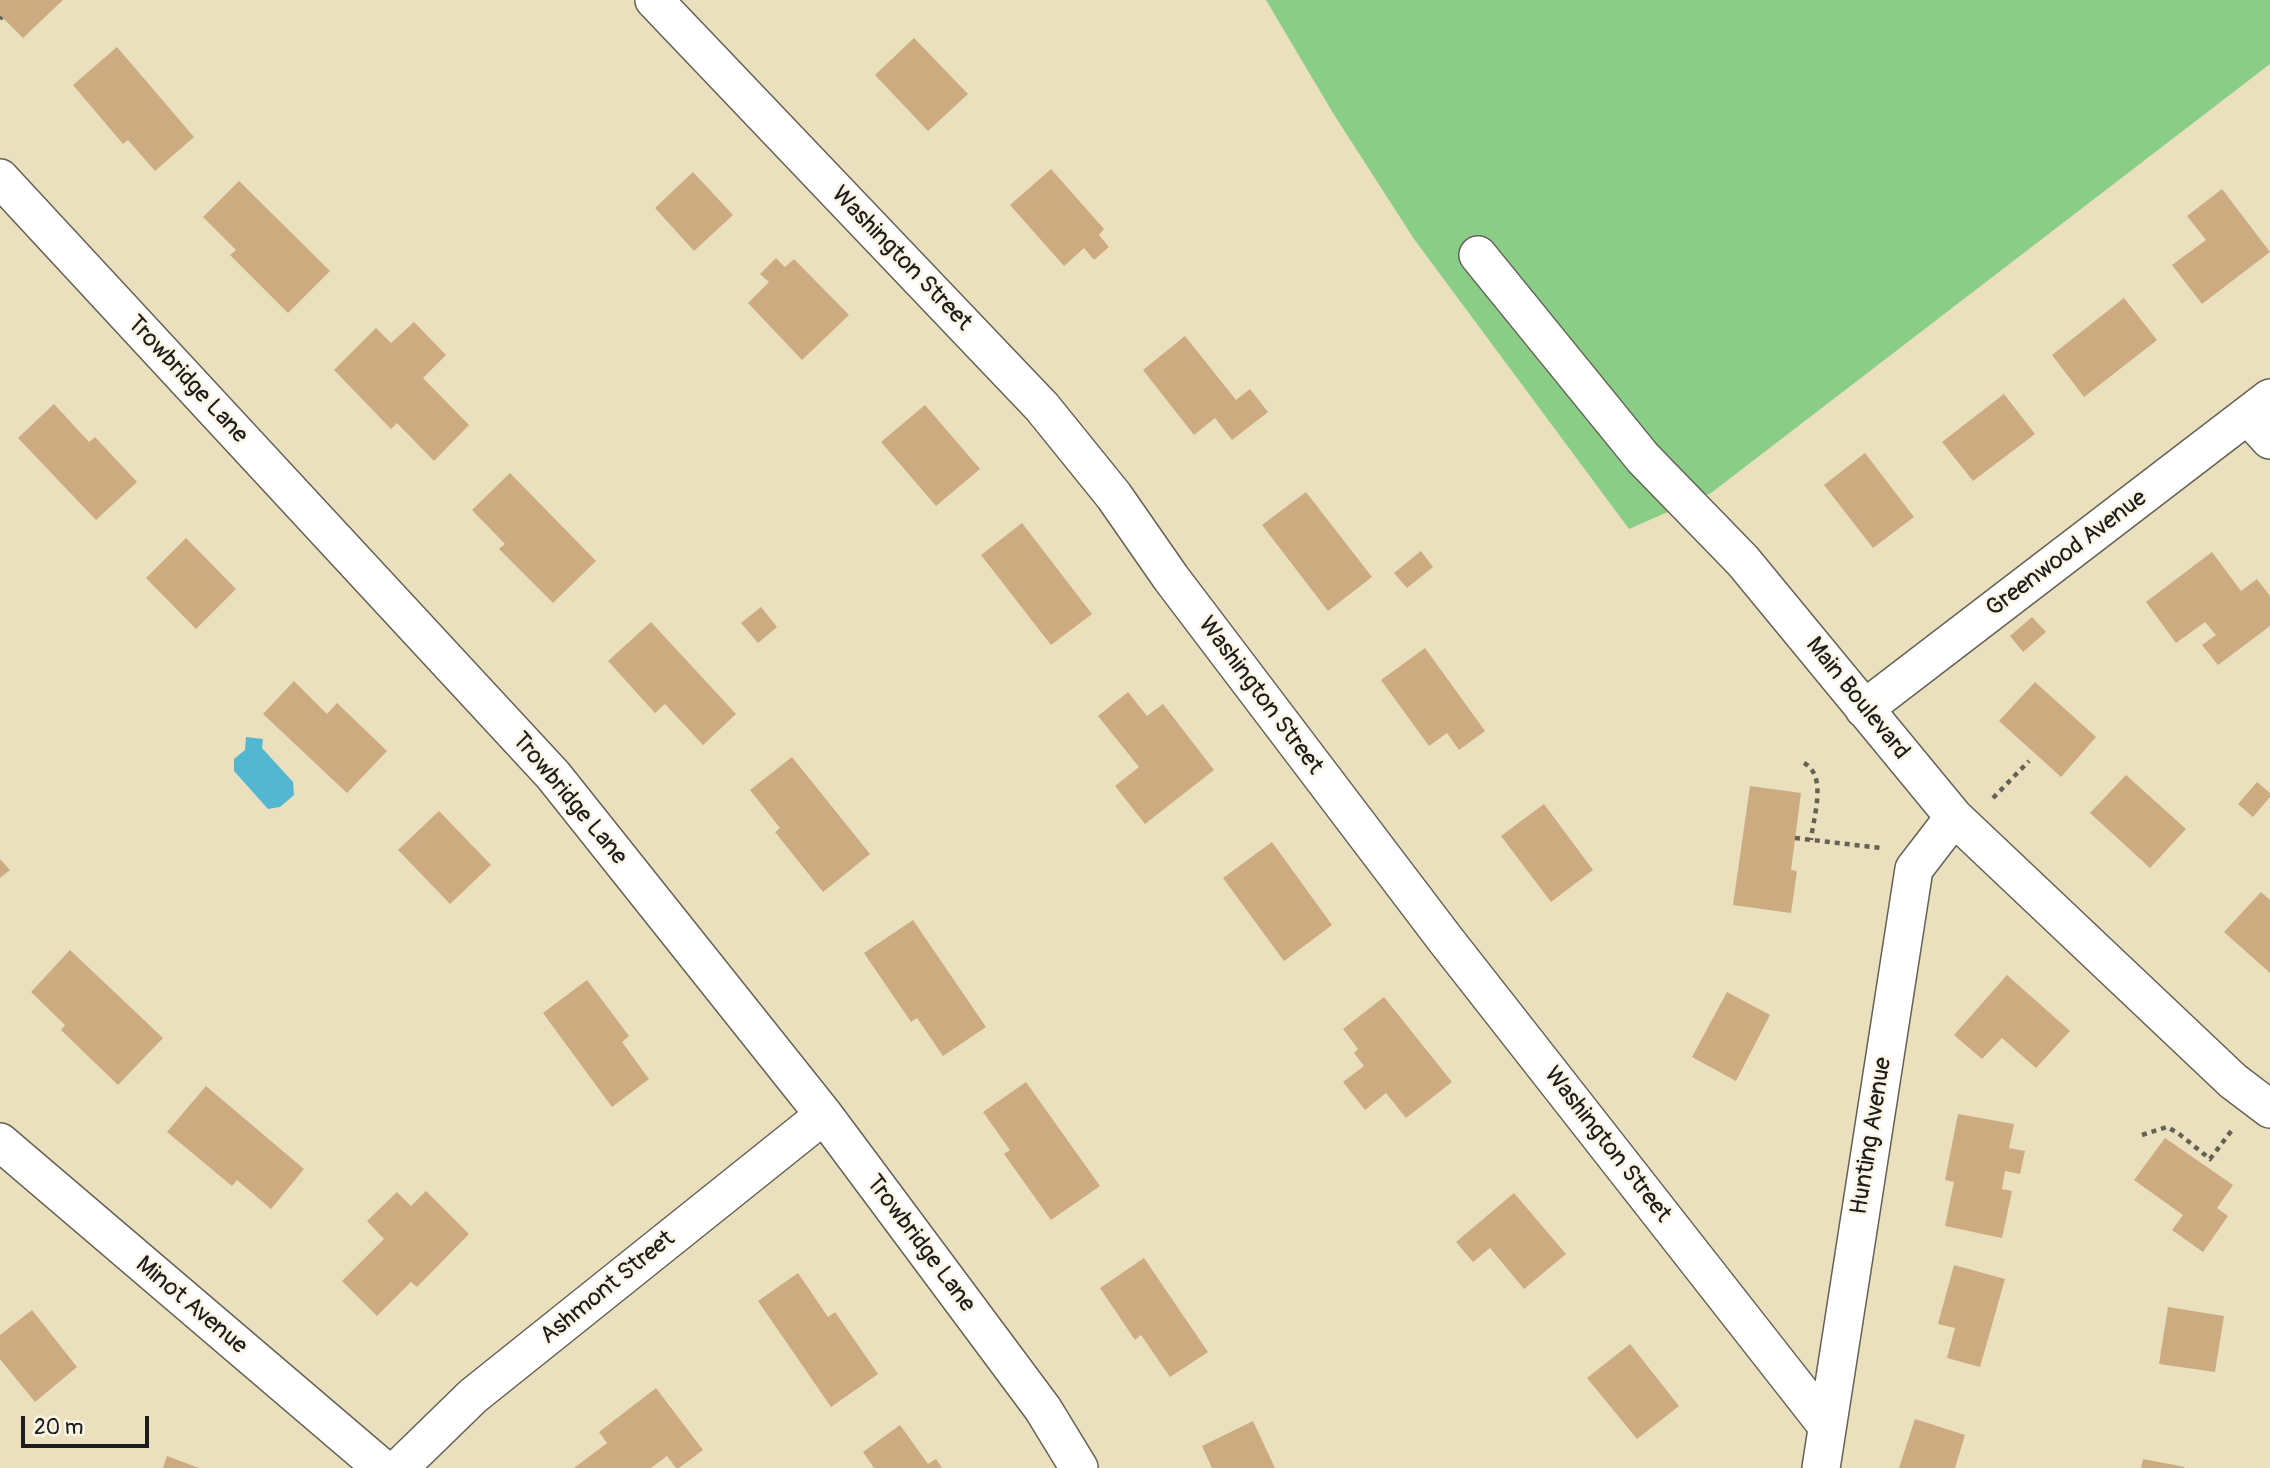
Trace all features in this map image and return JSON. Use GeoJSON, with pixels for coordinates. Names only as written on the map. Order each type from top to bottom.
{"type":"FeatureCollection","features":[{"type":"Feature","properties":{"kind":"street","name":"Washington Street"},"geometry":{"type":"LineString","coordinates":[[654,0],[1042,407],[1114,496],[1171,578],[1445,939],[1827,1426]]}},
{"type":"Feature","properties":{"kind":"street","name":"Trowbridge Lane"},"geometry":{"type":"LineString","coordinates":[[0,178],[552,775],[824,1115],[1044,1409],[1079,1468]]}},
{"type":"Feature","properties":{"kind":"street","name":"Main Boulevard"},"geometry":{"type":"LineString","coordinates":[[1478,255],[1643,458],[1743,561],[1959,822],[2233,1082],[2270,1109]]}},
{"type":"Feature","properties":{"kind":"street","name":"Greenwood Avenue"},"geometry":{"type":"LineString","coordinates":[[1864,709],[2262,418]]}},
{"type":"Feature","properties":{"kind":"street","name":"Hunting Avenue"},"geometry":{"type":"LineString","coordinates":[[1821,1468],[1914,869],[1959,822]]}},
{"type":"Feature","properties":{"kind":"street","name":"Ashmont Street"},"geometry":{"type":"LineString","coordinates":[[399,1468],[473,1396],[824,1115]]}},
{"type":"Feature","properties":{"kind":"street","name":"Minot Avenue"},"geometry":{"type":"LineString","coordinates":[[0,1142],[382,1468]]}},
{"type":"Feature","properties":{"kind":"path"},"geometry":{"type":"LineString","coordinates":[[1959,822],[2029,761]]}},
{"type":"Feature","properties":{"kind":"path"},"geometry":{"type":"LineString","coordinates":[[1804,764],[1814,773],[1818,782],[1811,840]]}},
{"type":"Feature","properties":{"kind":"path"},"geometry":{"type":"LineString","coordinates":[[1795,838],[1881,848],[1919,864]]}},
{"type":"Feature","properties":{"kind":"path"},"geometry":{"type":"LineString","coordinates":[[2142,1135],[2167,1127],[2210,1159],[2230,1133]]}},
{"type":"Feature","properties":{"kind":"green space"},"geometry":{"type":"Polygon","coordinates":[[[1266,0],[2270,0],[2270,64],[1711,493],[1629,529],[1414,239],[1333,113],[1266,0]]]}},
{"type":"Feature","properties":{"kind":"water"},"geometry":{"type":"Polygon","coordinates":[[[246,737],[263,739],[262,748],[293,782],[294,795],[280,807],[268,809],[234,771],[234,759],[245,750],[246,737]]]}},
{"type":"Feature","properties":{"kind":"building"},"geometry":{"type":"Polygon","coordinates":[[[0,0],[63,0],[23,38],[0,15],[0,0]]]}},
{"type":"Feature","properties":{"kind":"building"},"geometry":{"type":"Polygon","coordinates":[[[914,38],[968,94],[928,131],[875,75],[914,38]]]}},
{"type":"Feature","properties":{"kind":"building"},"geometry":{"type":"Polygon","coordinates":[[[117,47],[194,137],[155,171],[128,140],[123,144],[73,85],[117,47]]]}},
{"type":"Feature","properties":{"kind":"building"},"geometry":{"type":"Polygon","coordinates":[[[1051,169],[1104,229],[1099,235],[1109,247],[1094,260],[1084,248],[1064,266],[1010,205],[1051,169]]]}},
{"type":"Feature","properties":{"kind":"building"},"geometry":{"type":"Polygon","coordinates":[[[693,172],[733,215],[694,251],[655,208],[693,172]]]}},
{"type":"Feature","properties":{"kind":"building"},"geometry":{"type":"Polygon","coordinates":[[[239,181],[330,271],[288,313],[230,255],[236,250],[203,217],[239,181]]]}},
{"type":"Feature","properties":{"kind":"building"},"geometry":{"type":"Polygon","coordinates":[[[2222,189],[2270,252],[2202,304],[2172,265],[2206,240],[2187,216],[2222,189]]]}},
{"type":"Feature","properties":{"kind":"building"},"geometry":{"type":"Polygon","coordinates":[[[776,258],[785,267],[794,259],[849,315],[802,360],[748,303],[769,282],[760,274],[776,258]]]}},
{"type":"Feature","properties":{"kind":"building"},"geometry":{"type":"Polygon","coordinates":[[[2124,298],[2157,340],[2084,397],[2052,355],[2124,298]]]}},
{"type":"Feature","properties":{"kind":"building"},"geometry":{"type":"Polygon","coordinates":[[[414,322],[446,355],[423,378],[469,425],[434,461],[397,423],[391,429],[334,370],[376,328],[391,343],[414,322]]]}},
{"type":"Feature","properties":{"kind":"building"},"geometry":{"type":"Polygon","coordinates":[[[1185,336],[1236,400],[1250,389],[1268,412],[1232,440],[1215,418],[1194,435],[1143,370],[1185,336]]]}},
{"type":"Feature","properties":{"kind":"building"},"geometry":{"type":"Polygon","coordinates":[[[2004,394],[2035,434],[1973,481],[1942,442],[2004,394]]]}},
{"type":"Feature","properties":{"kind":"building"},"geometry":{"type":"Polygon","coordinates":[[[54,404],[89,442],[95,437],[137,482],[96,520],[18,438],[54,404]]]}},
{"type":"Feature","properties":{"kind":"building"},"geometry":{"type":"Polygon","coordinates":[[[925,405],[980,469],[936,506],[881,442],[925,405]]]}},
{"type":"Feature","properties":{"kind":"building"},"geometry":{"type":"Polygon","coordinates":[[[1865,453],[1914,517],[1873,548],[1824,485],[1865,453]]]}},
{"type":"Feature","properties":{"kind":"building"},"geometry":{"type":"Polygon","coordinates":[[[510,473],[596,561],[553,603],[499,549],[505,544],[472,510],[510,473]]]}},
{"type":"Feature","properties":{"kind":"building"},"geometry":{"type":"Polygon","coordinates":[[[1306,492],[1372,577],[1328,611],[1262,525],[1306,492]]]}},
{"type":"Feature","properties":{"kind":"building"},"geometry":{"type":"Polygon","coordinates":[[[1022,523],[1092,614],[1051,645],[981,555],[1022,523]]]}},
{"type":"Feature","properties":{"kind":"building"},"geometry":{"type":"Polygon","coordinates":[[[186,538],[236,589],[196,629],[146,578],[186,538]]]}},
{"type":"Feature","properties":{"kind":"building"},"geometry":{"type":"Polygon","coordinates":[[[1421,551],[1433,567],[1407,588],[1394,573],[1421,551]]]}},
{"type":"Feature","properties":{"kind":"building"},"geometry":{"type":"Polygon","coordinates":[[[2212,552],[2241,591],[2257,579],[2270,596],[2270,626],[2218,665],[2202,645],[2216,635],[2205,622],[2176,643],[2146,602],[2212,552]]]}},
{"type":"Feature","properties":{"kind":"building"},"geometry":{"type":"Polygon","coordinates":[[[761,607],[777,627],[758,643],[741,623],[761,607]]]}},
{"type":"Feature","properties":{"kind":"building"},"geometry":{"type":"Polygon","coordinates":[[[2032,617],[2046,632],[2023,652],[2010,636],[2032,617]]]}},
{"type":"Feature","properties":{"kind":"building"},"geometry":{"type":"Polygon","coordinates":[[[651,622],[736,714],[703,745],[665,704],[655,713],[608,661],[651,622]]]}},
{"type":"Feature","properties":{"kind":"building"},"geometry":{"type":"Polygon","coordinates":[[[1425,648],[1485,731],[1459,750],[1447,733],[1429,746],[1381,680],[1425,648]]]}},
{"type":"Feature","properties":{"kind":"building"},"geometry":{"type":"Polygon","coordinates":[[[294,681],[327,714],[337,703],[387,751],[347,793],[263,714],[294,681]]]}},
{"type":"Feature","properties":{"kind":"building"},"geometry":{"type":"Polygon","coordinates":[[[2035,682],[2096,737],[2061,777],[1999,721],[2035,682]]]}},
{"type":"Feature","properties":{"kind":"building"},"geometry":{"type":"Polygon","coordinates":[[[1128,692],[1147,716],[1163,704],[1214,770],[1145,824],[1115,786],[1139,767],[1098,716],[1128,692]]]}},
{"type":"Feature","properties":{"kind":"building"},"geometry":{"type":"Polygon","coordinates":[[[792,757],[870,854],[823,892],[775,832],[780,828],[750,790],[792,757]]]}},
{"type":"Feature","properties":{"kind":"building"},"geometry":{"type":"Polygon","coordinates":[[[2126,775],[2186,829],[2150,868],[2090,813],[2126,775]]]}},
{"type":"Feature","properties":{"kind":"building"},"geometry":{"type":"Polygon","coordinates":[[[2257,782],[2270,793],[2270,797],[2253,817],[2238,804],[2257,782]]]}},
{"type":"Feature","properties":{"kind":"building"},"geometry":{"type":"Polygon","coordinates":[[[1750,786],[1801,793],[1791,870],[1797,871],[1791,913],[1733,905],[1750,786]]]}},
{"type":"Feature","properties":{"kind":"building"},"geometry":{"type":"Polygon","coordinates":[[[1544,804],[1593,870],[1551,902],[1501,836],[1544,804]]]}},
{"type":"Feature","properties":{"kind":"building"},"geometry":{"type":"Polygon","coordinates":[[[439,811],[491,865],[450,904],[398,850],[439,811]]]}},
{"type":"Feature","properties":{"kind":"building"},"geometry":{"type":"Polygon","coordinates":[[[1272,842],[1332,925],[1284,961],[1223,878],[1272,842]]]}},
{"type":"Feature","properties":{"kind":"building"},"geometry":{"type":"Polygon","coordinates":[[[0,859],[10,870],[0,878],[0,859]]]}},
{"type":"Feature","properties":{"kind":"building"},"geometry":{"type":"Polygon","coordinates":[[[2261,892],[2270,900],[2270,973],[2224,932],[2261,892]]]}},
{"type":"Feature","properties":{"kind":"building"},"geometry":{"type":"Polygon","coordinates":[[[913,920],[986,1027],[943,1056],[917,1018],[911,1022],[864,953],[913,920]]]}},
{"type":"Feature","properties":{"kind":"building"},"geometry":{"type":"Polygon","coordinates":[[[70,950],[163,1038],[118,1085],[61,1030],[65,1025],[31,992],[70,950]]]}},
{"type":"Feature","properties":{"kind":"building"},"geometry":{"type":"Polygon","coordinates":[[[2007,975],[2070,1031],[2036,1068],[2002,1038],[1982,1059],[1954,1035],[2007,975]]]}},
{"type":"Feature","properties":{"kind":"building"},"geometry":{"type":"Polygon","coordinates":[[[587,980],[629,1036],[622,1042],[649,1079],[612,1107],[543,1013],[587,980]]]}},
{"type":"Feature","properties":{"kind":"building"},"geometry":{"type":"Polygon","coordinates":[[[1727,992],[1770,1015],[1736,1081],[1692,1057],[1727,992]]]}},
{"type":"Feature","properties":{"kind":"building"},"geometry":{"type":"Polygon","coordinates":[[[1384,997],[1452,1082],[1406,1118],[1386,1093],[1365,1110],[1343,1082],[1364,1066],[1354,1053],[1358,1049],[1343,1029],[1384,997]]]}},
{"type":"Feature","properties":{"kind":"building"},"geometry":{"type":"Polygon","coordinates":[[[1026,1082],[1100,1186],[1051,1220],[1004,1154],[1010,1150],[983,1112],[1026,1082]]]}},
{"type":"Feature","properties":{"kind":"building"},"geometry":{"type":"Polygon","coordinates":[[[206,1086],[304,1169],[271,1209],[237,1180],[232,1186],[167,1132],[206,1086]]]}},
{"type":"Feature","properties":{"kind":"building"},"geometry":{"type":"Polygon","coordinates":[[[1958,1114],[2014,1124],[2009,1148],[2025,1151],[2020,1174],[2005,1171],[2002,1189],[2012,1191],[2002,1238],[1945,1226],[1954,1182],[1945,1180],[1958,1114]]]}},
{"type":"Feature","properties":{"kind":"building"},"geometry":{"type":"Polygon","coordinates":[[[2165,1138],[2233,1185],[2217,1208],[2228,1216],[2203,1252],[2172,1230],[2183,1215],[2134,1180],[2165,1138]]]}},
{"type":"Feature","properties":{"kind":"building"},"geometry":{"type":"Polygon","coordinates":[[[426,1191],[469,1234],[417,1287],[411,1282],[377,1316],[342,1281],[384,1239],[367,1221],[397,1192],[411,1206],[426,1191]]]}},
{"type":"Feature","properties":{"kind":"building"},"geometry":{"type":"Polygon","coordinates":[[[1514,1193],[1566,1254],[1524,1289],[1490,1248],[1473,1262],[1456,1242],[1514,1193]]]}},
{"type":"Feature","properties":{"kind":"building"},"geometry":{"type":"Polygon","coordinates":[[[1144,1258],[1208,1352],[1170,1377],[1141,1335],[1135,1340],[1100,1288],[1144,1258]]]}},
{"type":"Feature","properties":{"kind":"building"},"geometry":{"type":"Polygon","coordinates":[[[1954,1265],[2005,1279],[1980,1367],[1947,1358],[1955,1328],[1938,1324],[1954,1265]]]}},
{"type":"Feature","properties":{"kind":"building"},"geometry":{"type":"Polygon","coordinates":[[[798,1273],[828,1317],[835,1312],[878,1374],[831,1407],[758,1301],[798,1273]]]}},
{"type":"Feature","properties":{"kind":"building"},"geometry":{"type":"Polygon","coordinates":[[[2168,1307],[2224,1316],[2215,1372],[2159,1364],[2168,1307]]]}},
{"type":"Feature","properties":{"kind":"building"},"geometry":{"type":"Polygon","coordinates":[[[32,1310],[77,1367],[35,1402],[0,1359],[0,1335],[32,1310]]]}},
{"type":"Feature","properties":{"kind":"building"},"geometry":{"type":"Polygon","coordinates":[[[1630,1344],[1679,1406],[1637,1439],[1587,1378],[1630,1344]]]}},
{"type":"Feature","properties":{"kind":"building"},"geometry":{"type":"Polygon","coordinates":[[[656,1388],[703,1450],[679,1468],[676,1468],[667,1456],[651,1468],[574,1468],[607,1443],[599,1432],[656,1388]]]}},
{"type":"Feature","properties":{"kind":"building"},"geometry":{"type":"Polygon","coordinates":[[[1915,1419],[1965,1435],[1955,1468],[1899,1468],[1915,1419]]]}},
{"type":"Feature","properties":{"kind":"building"},"geometry":{"type":"Polygon","coordinates":[[[1253,1421],[1275,1468],[1212,1468],[1202,1446],[1253,1421]]]}},
{"type":"Feature","properties":{"kind":"building"},"geometry":{"type":"Polygon","coordinates":[[[900,1425],[928,1464],[936,1459],[942,1468],[874,1468],[863,1452],[900,1425]]]}},
{"type":"Feature","properties":{"kind":"building"},"geometry":{"type":"Polygon","coordinates":[[[167,1456],[199,1468],[163,1468],[167,1456]]]}},
{"type":"Feature","properties":{"kind":"building"},"geometry":{"type":"Polygon","coordinates":[[[2143,1459],[2185,1467],[2141,1468],[2143,1459]]]}}]}
